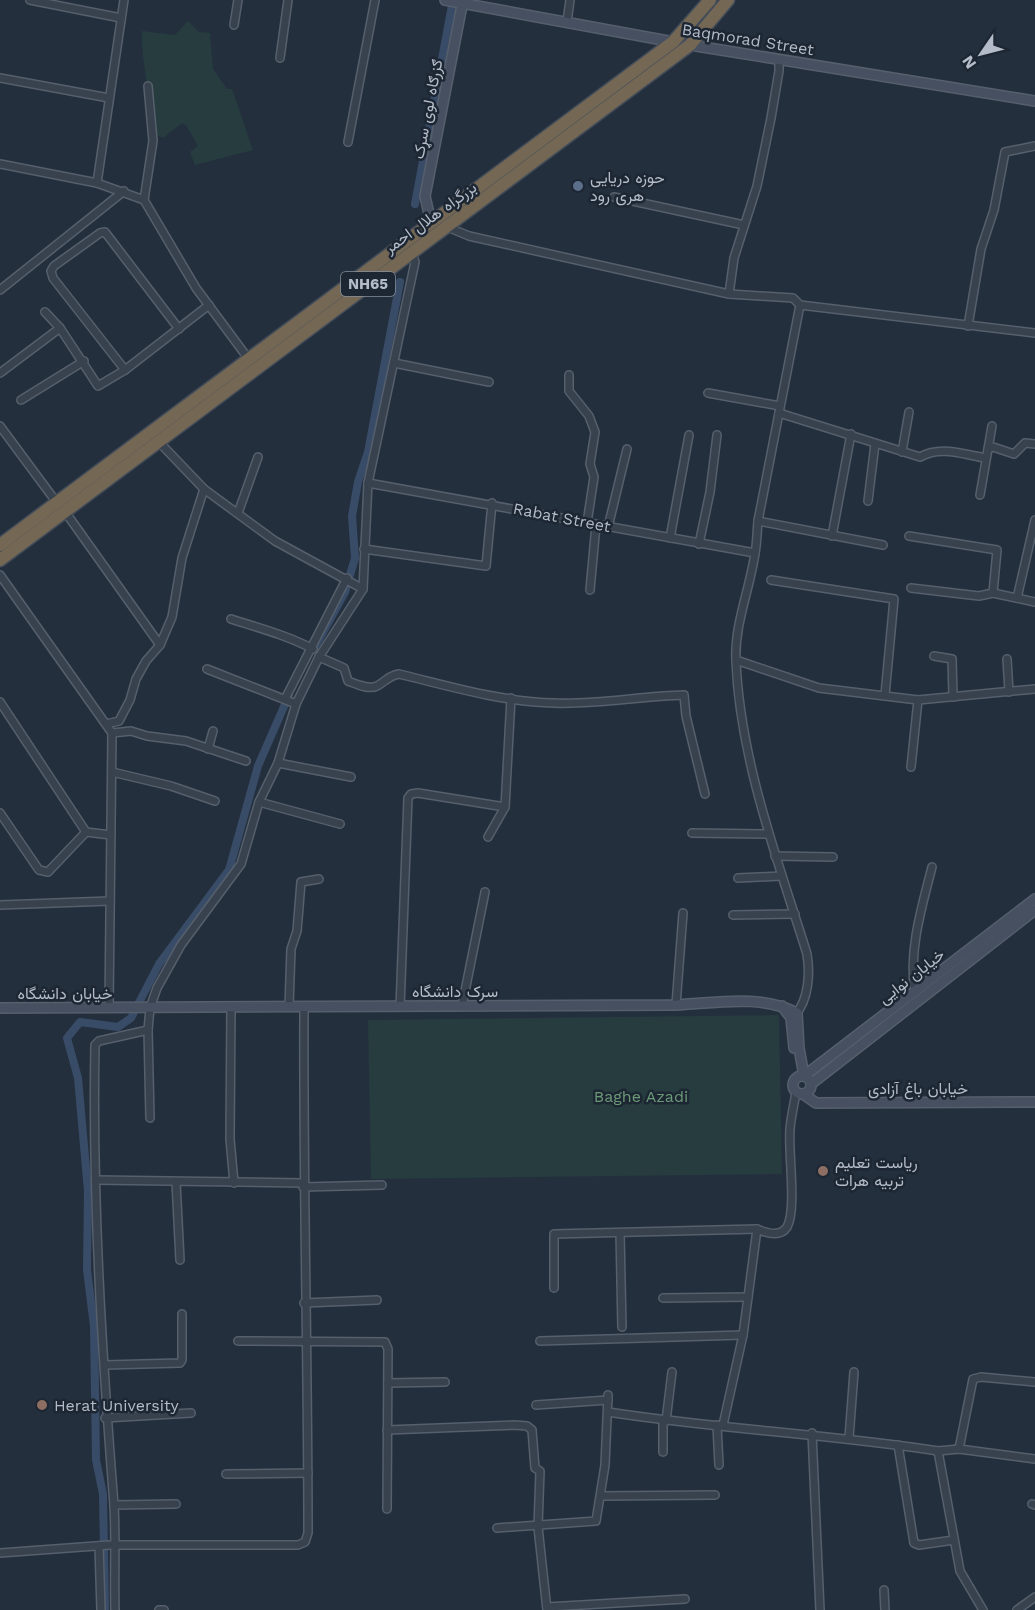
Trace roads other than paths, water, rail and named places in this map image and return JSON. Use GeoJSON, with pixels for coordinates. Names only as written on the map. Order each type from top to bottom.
{"type":"FeatureCollection","features":[{"type":"Feature","properties":{"kind":"highway","name":"بزرگراه هلال احمر"},"geometry":{"type":"LineString","coordinates":[[0,560],[160,443],[253,365],[431,223],[673,42],[710,0]]}},
{"type":"Feature","properties":{"kind":"highway","name":"بزرگراه هلال احمر"},"geometry":{"type":"LineString","coordinates":[[0,545],[411,251],[690,45],[728,0]]}},
{"type":"Feature","properties":{"kind":"street"},"geometry":{"type":"LineString","coordinates":[[30,0],[121,18]]}},
{"type":"Feature","properties":{"kind":"street"},"geometry":{"type":"LineString","coordinates":[[97,183],[124,0]]}},
{"type":"Feature","properties":{"kind":"street"},"geometry":{"type":"LineString","coordinates":[[234,25],[238,0]]}},
{"type":"Feature","properties":{"kind":"street"},"geometry":{"type":"LineString","coordinates":[[280,58],[288,0]]}},
{"type":"Feature","properties":{"kind":"street"},"geometry":{"type":"LineString","coordinates":[[348,141],[375,0]]}},
{"type":"Feature","properties":{"kind":"street"},"geometry":{"type":"LineString","coordinates":[[567,22],[570,0]]}},
{"type":"Feature","properties":{"kind":"street","name":"Baqmorad Street"},"geometry":{"type":"LineString","coordinates":[[454,1],[690,45],[1035,101]]}},
{"type":"Feature","properties":{"kind":"street","name":"ګزرګاه لوی سړک"},"geometry":{"type":"LineString","coordinates":[[431,223],[425,196],[454,1]]}},
{"type":"Feature","properties":{"kind":"street"},"geometry":{"type":"LineString","coordinates":[[729,294],[734,258],[757,186],[771,118],[779,60]]}},
{"type":"Feature","properties":{"kind":"street"},"geometry":{"type":"LineString","coordinates":[[0,78],[109,98]]}},
{"type":"Feature","properties":{"kind":"street"},"geometry":{"type":"LineString","coordinates":[[144,200],[153,141],[148,86]]}},
{"type":"Feature","properties":{"kind":"street"},"geometry":{"type":"LineString","coordinates":[[968,326],[981,249],[994,210],[1005,152],[1035,146]]}},
{"type":"Feature","properties":{"kind":"street"},"geometry":{"type":"LineString","coordinates":[[0,164],[97,183],[144,200],[209,305],[253,365]]}},
{"type":"Feature","properties":{"kind":"street"},"geometry":{"type":"LineString","coordinates":[[0,290],[123,191]]}},
{"type":"Feature","properties":{"kind":"street"},"geometry":{"type":"LineString","coordinates":[[614,197],[744,225]]}},
{"type":"Feature","properties":{"kind":"street"},"geometry":{"type":"LineString","coordinates":[[445,226],[469,236],[729,294],[793,298],[800,304],[1035,333]]}},
{"type":"Feature","properties":{"kind":"street"},"geometry":{"type":"LineString","coordinates":[[125,370],[53,278],[51,271],[54,266],[100,232],[105,232],[179,329]]}},
{"type":"Feature","properties":{"kind":"street"},"geometry":{"type":"LineString","coordinates":[[150,1118],[146,1008],[172,959],[241,864],[259,802],[278,763],[296,704],[319,657],[363,589],[368,483],[415,262],[411,251]]}},
{"type":"Feature","properties":{"kind":"street"},"geometry":{"type":"LineString","coordinates":[[800,304],[758,521],[755,553],[737,636],[736,660],[740,710],[768,834],[795,914],[809,969],[803,1004],[794,1016],[804,1079],[809,1091],[800,1093]]}},
{"type":"Feature","properties":{"kind":"street"},"geometry":{"type":"LineString","coordinates":[[45,312],[84,361],[98,386],[125,370],[209,305]]}},
{"type":"Feature","properties":{"kind":"street"},"geometry":{"type":"LineString","coordinates":[[0,373],[60,328]]}},
{"type":"Feature","properties":{"kind":"street"},"geometry":{"type":"LineString","coordinates":[[21,400],[84,361]]}},
{"type":"Feature","properties":{"kind":"street"},"geometry":{"type":"LineString","coordinates":[[394,363],[489,382]]}},
{"type":"Feature","properties":{"kind":"street"},"geometry":{"type":"LineString","coordinates":[[569,375],[569,391],[589,416],[595,432],[590,464],[594,477],[587,523]]}},
{"type":"Feature","properties":{"kind":"street"},"geometry":{"type":"LineString","coordinates":[[708,393],[779,410],[875,444],[920,457],[931,451],[944,451],[986,458]]}},
{"type":"Feature","properties":{"kind":"street"},"geometry":{"type":"LineString","coordinates":[[902,452],[909,412]]}},
{"type":"Feature","properties":{"kind":"street"},"geometry":{"type":"LineString","coordinates":[[0,426],[57,503]]}},
{"type":"Feature","properties":{"kind":"street"},"geometry":{"type":"LineString","coordinates":[[980,495],[992,426]]}},
{"type":"Feature","properties":{"kind":"street"},"geometry":{"type":"LineString","coordinates":[[832,536],[851,434]]}},
{"type":"Feature","properties":{"kind":"street"},"geometry":{"type":"LineString","coordinates":[[670,538],[689,435]]}},
{"type":"Feature","properties":{"kind":"street"},"geometry":{"type":"LineString","coordinates":[[699,544],[710,492],[717,435]]}},
{"type":"Feature","properties":{"kind":"street"},"geometry":{"type":"LineString","coordinates":[[160,443],[172,459],[204,489],[275,542],[315,565],[347,578],[363,589]]}},
{"type":"Feature","properties":{"kind":"street"},"geometry":{"type":"LineString","coordinates":[[988,449],[993,447],[1014,454],[1025,443],[1035,444]]}},
{"type":"Feature","properties":{"kind":"street"},"geometry":{"type":"LineString","coordinates":[[868,501],[875,444]]}},
{"type":"Feature","properties":{"kind":"street"},"geometry":{"type":"LineString","coordinates":[[608,527],[627,448]]}},
{"type":"Feature","properties":{"kind":"street"},"geometry":{"type":"LineString","coordinates":[[238,513],[258,457]]}},
{"type":"Feature","properties":{"kind":"street","name":"Rabat Street"},"geometry":{"type":"LineString","coordinates":[[368,483],[492,503],[596,525],[755,553]]}},
{"type":"Feature","properties":{"kind":"street"},"geometry":{"type":"LineString","coordinates":[[106,724],[119,721],[130,700],[136,679],[146,661],[160,645],[172,617],[182,558],[204,489]]}},
{"type":"Feature","properties":{"kind":"street"},"geometry":{"type":"LineString","coordinates":[[364,549],[486,566],[492,503]]}},
{"type":"Feature","properties":{"kind":"street"},"geometry":{"type":"LineString","coordinates":[[66,513],[160,645]]}},
{"type":"Feature","properties":{"kind":"street"},"geometry":{"type":"LineString","coordinates":[[1017,598],[1035,520]]}},
{"type":"Feature","properties":{"kind":"street"},"geometry":{"type":"LineString","coordinates":[[758,521],[883,545]]}},
{"type":"Feature","properties":{"kind":"street"},"geometry":{"type":"LineString","coordinates":[[590,590],[596,525]]}},
{"type":"Feature","properties":{"kind":"street"},"geometry":{"type":"LineString","coordinates":[[909,536],[998,550],[993,593]]}},
{"type":"Feature","properties":{"kind":"street"},"geometry":{"type":"LineString","coordinates":[[0,574],[112,734],[109,1008]]}},
{"type":"Feature","properties":{"kind":"street"},"geometry":{"type":"LineString","coordinates":[[285,699],[313,649],[347,578]]}},
{"type":"Feature","properties":{"kind":"street"},"geometry":{"type":"LineString","coordinates":[[771,579],[894,599],[885,695]]}},
{"type":"Feature","properties":{"kind":"street"},"geometry":{"type":"LineString","coordinates":[[911,588],[979,597],[993,593],[1035,602]]}},
{"type":"Feature","properties":{"kind":"street"},"geometry":{"type":"LineString","coordinates":[[231,619],[274,634],[283,634],[313,649]]}},
{"type":"Feature","properties":{"kind":"street"},"geometry":{"type":"LineString","coordinates":[[934,656],[952,659],[953,697]]}},
{"type":"Feature","properties":{"kind":"street"},"geometry":{"type":"LineString","coordinates":[[319,657],[344,668],[348,681],[369,688],[376,687],[388,676],[399,674],[511,698],[552,703],[592,703],[684,695],[686,716],[705,794]]}},
{"type":"Feature","properties":{"kind":"street"},"geometry":{"type":"LineString","coordinates":[[1007,659],[1009,692]]}},
{"type":"Feature","properties":{"kind":"street"},"geometry":{"type":"LineString","coordinates":[[736,660],[819,688],[918,700],[1035,689]]}},
{"type":"Feature","properties":{"kind":"street"},"geometry":{"type":"LineString","coordinates":[[207,669],[296,704]]}},
{"type":"Feature","properties":{"kind":"street"},"geometry":{"type":"LineString","coordinates":[[488,837],[505,807],[511,698]]}},
{"type":"Feature","properties":{"kind":"street"},"geometry":{"type":"LineString","coordinates":[[911,766],[918,700]]}},
{"type":"Feature","properties":{"kind":"street"},"geometry":{"type":"LineString","coordinates":[[0,702],[86,832],[111,835]]}},
{"type":"Feature","properties":{"kind":"street"},"geometry":{"type":"LineString","coordinates":[[112,734],[131,731],[147,736],[186,741],[246,761]]}},
{"type":"Feature","properties":{"kind":"street"},"geometry":{"type":"LineString","coordinates":[[208,749],[213,731]]}},
{"type":"Feature","properties":{"kind":"street"},"geometry":{"type":"LineString","coordinates":[[278,763],[351,777]]}},
{"type":"Feature","properties":{"kind":"street"},"geometry":{"type":"LineString","coordinates":[[112,772],[171,786],[215,801]]}},
{"type":"Feature","properties":{"kind":"street"},"geometry":{"type":"LineString","coordinates":[[400,1006],[408,798],[411,794],[418,793],[505,807]]}},
{"type":"Feature","properties":{"kind":"street"},"geometry":{"type":"LineString","coordinates":[[259,802],[340,824]]}},
{"type":"Feature","properties":{"kind":"street"},"geometry":{"type":"LineString","coordinates":[[0,813],[43,873],[48,872],[86,832]]}},
{"type":"Feature","properties":{"kind":"street"},"geometry":{"type":"LineString","coordinates":[[692,833],[768,834]]}},
{"type":"Feature","properties":{"kind":"street"},"geometry":{"type":"LineString","coordinates":[[775,856],[833,857]]}},
{"type":"Feature","properties":{"kind":"street"},"geometry":{"type":"LineString","coordinates":[[915,992],[914,963],[923,903],[932,867]]}},
{"type":"Feature","properties":{"kind":"street"},"geometry":{"type":"LineString","coordinates":[[738,878],[781,876]]}},
{"type":"Feature","properties":{"kind":"street"},"geometry":{"type":"LineString","coordinates":[[289,1007],[291,949],[297,931],[302,882],[319,879]]}},
{"type":"Feature","properties":{"kind":"street"},"geometry":{"type":"LineString","coordinates":[[462,1006],[485,892]]}},
{"type":"Feature","properties":{"kind":"street","name":"خیابان نوایی"},"geometry":{"type":"LineString","coordinates":[[804,1079],[1035,899]]}},
{"type":"Feature","properties":{"kind":"street"},"geometry":{"type":"LineString","coordinates":[[0,904],[110,901]]}},
{"type":"Feature","properties":{"kind":"street","name":"خیابان نوایی"},"geometry":{"type":"LineString","coordinates":[[804,1079],[1035,910]]}},
{"type":"Feature","properties":{"kind":"street"},"geometry":{"type":"LineString","coordinates":[[676,1005],[683,913]]}},
{"type":"Feature","properties":{"kind":"street"},"geometry":{"type":"LineString","coordinates":[[733,915],[795,914]]}},
{"type":"Feature","properties":{"kind":"street","name":"سرک دانشگاه"},"geometry":{"type":"LineString","coordinates":[[130,1007],[676,1005],[764,1001],[780,1004],[794,1016]]}},
{"type":"Feature","properties":{"kind":"street","name":"خیابان دانشگاه"},"geometry":{"type":"LineString","coordinates":[[0,1008],[130,1007]]}},
{"type":"Feature","properties":{"kind":"street"},"geometry":{"type":"LineString","coordinates":[[0,1553],[111,1545],[298,1545],[305,1542],[308,1533],[308,1473],[304,1304],[304,1007]]}},
{"type":"Feature","properties":{"kind":"street"},"geometry":{"type":"LineString","coordinates":[[231,1008],[230,1138],[234,1183]]}},
{"type":"Feature","properties":{"kind":"street"},"geometry":{"type":"LineString","coordinates":[[794,1016],[804,1079]]}},
{"type":"Feature","properties":{"kind":"street"},"geometry":{"type":"LineString","coordinates":[[115,1610],[111,1545],[114,1505],[105,1418],[95,1045],[99,1041],[148,1030]]}},
{"type":"Feature","properties":{"kind":"street"},"geometry":{"type":"LineString","coordinates":[[799,1048],[808,1060],[816,1062],[828,1060]]}},
{"type":"Feature","properties":{"kind":"street"},"geometry":{"type":"LineString","coordinates":[[800,1093],[792,1086],[804,1079]]}},
{"type":"Feature","properties":{"kind":"street"},"geometry":{"type":"LineString","coordinates":[[554,1288],[554,1234],[757,1229],[768,1234],[780,1233],[788,1226],[790,1131],[800,1093]]}},
{"type":"Feature","properties":{"kind":"street","name":"خیابان باغ آزادی"},"geometry":{"type":"LineString","coordinates":[[800,1093],[816,1103],[1035,1102]]}},
{"type":"Feature","properties":{"kind":"street"},"geometry":{"type":"LineString","coordinates":[[97,1180],[382,1185]]}},
{"type":"Feature","properties":{"kind":"street"},"geometry":{"type":"LineString","coordinates":[[176,1182],[180,1260]]}},
{"type":"Feature","properties":{"kind":"street"},"geometry":{"type":"LineString","coordinates":[[719,1464],[720,1425],[743,1335],[757,1229]]}},
{"type":"Feature","properties":{"kind":"street"},"geometry":{"type":"LineString","coordinates":[[620,1233],[622,1327]]}},
{"type":"Feature","properties":{"kind":"street"},"geometry":{"type":"LineString","coordinates":[[663,1298],[748,1297]]}},
{"type":"Feature","properties":{"kind":"street"},"geometry":{"type":"LineString","coordinates":[[304,1304],[377,1300]]}},
{"type":"Feature","properties":{"kind":"street"},"geometry":{"type":"LineString","coordinates":[[105,1365],[182,1362],[182,1314]]}},
{"type":"Feature","properties":{"kind":"street"},"geometry":{"type":"LineString","coordinates":[[540,1341],[743,1335]]}},
{"type":"Feature","properties":{"kind":"street"},"geometry":{"type":"LineString","coordinates":[[238,1341],[385,1342],[388,1349],[387,1509]]}},
{"type":"Feature","properties":{"kind":"street"},"geometry":{"type":"LineString","coordinates":[[663,1452],[664,1421],[672,1372]]}},
{"type":"Feature","properties":{"kind":"street"},"geometry":{"type":"LineString","coordinates":[[849,1438],[854,1372]]}},
{"type":"Feature","properties":{"kind":"street"},"geometry":{"type":"LineString","coordinates":[[959,1449],[973,1379],[977,1377],[1035,1382]]}},
{"type":"Feature","properties":{"kind":"street"},"geometry":{"type":"LineString","coordinates":[[388,1383],[445,1382]]}},
{"type":"Feature","properties":{"kind":"street"},"geometry":{"type":"LineString","coordinates":[[497,1528],[538,1527],[596,1521],[601,1496],[608,1397],[536,1405]]}},
{"type":"Feature","properties":{"kind":"street"},"geometry":{"type":"LineString","coordinates":[[608,1412],[664,1421],[812,1433],[938,1450],[959,1449],[1035,1459]]}},
{"type":"Feature","properties":{"kind":"street"},"geometry":{"type":"LineString","coordinates":[[105,1418],[191,1413]]}},
{"type":"Feature","properties":{"kind":"street"},"geometry":{"type":"LineString","coordinates":[[387,1430],[527,1426],[532,1430],[535,1468],[540,1470],[538,1527],[547,1608],[685,1599]]}},
{"type":"Feature","properties":{"kind":"street"},"geometry":{"type":"LineString","coordinates":[[812,1433],[820,1610]]}},
{"type":"Feature","properties":{"kind":"street"},"geometry":{"type":"LineString","coordinates":[[898,1445],[914,1543],[919,1545],[954,1540]]}},
{"type":"Feature","properties":{"kind":"street"},"geometry":{"type":"LineString","coordinates":[[938,1450],[960,1571],[983,1610]]}},
{"type":"Feature","properties":{"kind":"street"},"geometry":{"type":"LineString","coordinates":[[226,1474],[308,1473]]}},
{"type":"Feature","properties":{"kind":"street"},"geometry":{"type":"LineString","coordinates":[[601,1496],[715,1495]]}},
{"type":"Feature","properties":{"kind":"street"},"geometry":{"type":"LineString","coordinates":[[114,1505],[176,1504]]}},
{"type":"Feature","properties":{"kind":"street"},"geometry":{"type":"LineString","coordinates":[[99,1546],[101,1610]]}},
{"type":"Feature","properties":{"kind":"street"},"geometry":{"type":"LineString","coordinates":[[884,1590],[885,1610]]}},
{"type":"Feature","properties":{"kind":"street"},"geometry":{"type":"LineString","coordinates":[[1017,1610],[1035,1598]]}},
{"type":"Feature","properties":{"kind":"street"},"geometry":{"type":"LineString","coordinates":[[159,1610],[164,1610]]}},
{"type":"Feature","properties":{"kind":"waterway"},"geometry":{"type":"LineString","coordinates":[[415,204],[453,0]]}},
{"type":"Feature","properties":{"kind":"waterway"},"geometry":{"type":"LineString","coordinates":[[316,645],[345,592],[355,558],[352,516],[358,482],[368,452],[400,282]]}},
{"type":"Feature","properties":{"kind":"waterway"},"geometry":{"type":"LineString","coordinates":[[105,1610],[103,1494],[96,1460],[94,1326],[87,1270],[88,1191],[78,1078],[67,1038],[80,1022],[118,1027],[131,1018],[159,964],[229,870],[258,766],[289,695]]}},
{"type":"Feature","properties":{"kind":"place","name":"حوزه دریایی هری رود"},"geometry":{"type":"Point","coordinates":[578,186]}},
{"type":"Feature","properties":{"kind":"place","name":"ریاست تعلیم تربیه هرات"},"geometry":{"type":"Point","coordinates":[823,1171]}},
{"type":"Feature","properties":{"kind":"place","name":"Herat University"},"geometry":{"type":"Point","coordinates":[42,1405]}},
{"type":"Feature","properties":{"kind":"park label","name":"Baghe Azadi"},"geometry":{"type":"Point","coordinates":[641,1096]}}]}
